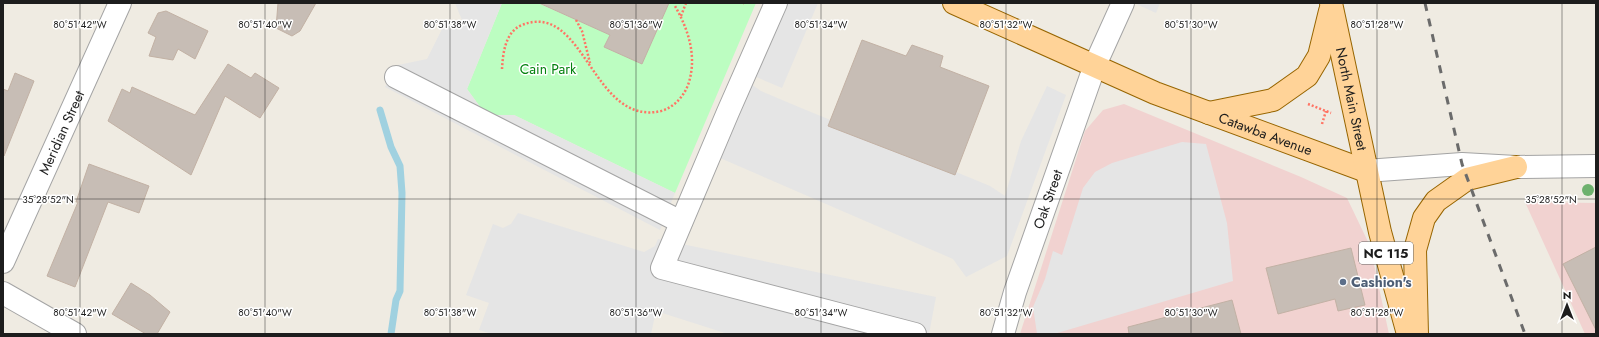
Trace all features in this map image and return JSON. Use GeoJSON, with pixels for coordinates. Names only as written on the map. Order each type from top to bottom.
{"type":"FeatureCollection","features":[{"type":"Feature","properties":{"kind":"main road","name":"Catawba Avenue"},"geometry":{"type":"LineString","coordinates":[[954,3],[1095,65],[1154,93],[1366,170]]}},
{"type":"Feature","properties":{"kind":"main road"},"geometry":{"type":"LineString","coordinates":[[1208,113],[1273,100],[1307,76],[1319,56],[1331,5]]}},
{"type":"Feature","properties":{"kind":"main road","name":"North Main Street"},"geometry":{"type":"LineString","coordinates":[[1331,5],[1366,170]]}},
{"type":"Feature","properties":{"kind":"main road"},"geometry":{"type":"LineString","coordinates":[[1417,334],[1415,250],[1424,218],[1436,201],[1467,179],[1516,167]]}},
{"type":"Feature","properties":{"kind":"main road","name":"NC 115"},"geometry":{"type":"LineString","coordinates":[[1366,170],[1380,232],[1408,334]]}},
{"type":"Feature","properties":{"kind":"street","name":"Meridian Street"},"geometry":{"type":"LineString","coordinates":[[3,262],[120,3]]}},
{"type":"Feature","properties":{"kind":"street"},"geometry":{"type":"LineString","coordinates":[[776,3],[731,114],[681,222],[662,268],[915,334]]}},
{"type":"Feature","properties":{"kind":"street","name":"Oak Street"},"geometry":{"type":"LineString","coordinates":[[1003,334],[1015,292],[1095,65],[1123,3]]}},
{"type":"Feature","properties":{"kind":"street"},"geometry":{"type":"LineString","coordinates":[[396,77],[681,222]]}},
{"type":"Feature","properties":{"kind":"street","name":"Catawba Avenue"},"geometry":{"type":"LineString","coordinates":[[1366,170],[1462,164],[1516,167],[1596,166]]}},
{"type":"Feature","properties":{"kind":"street"},"geometry":{"type":"LineString","coordinates":[[3,293],[75,334]]}},
{"type":"Feature","properties":{"kind":"path"},"geometry":{"type":"LineString","coordinates":[[681,16],[686,3]]}},
{"type":"Feature","properties":{"kind":"path"},"geometry":{"type":"LineString","coordinates":[[502,69],[503,52],[509,37],[518,26],[528,22],[541,21],[552,23],[561,28],[572,39],[605,86],[624,105],[638,111],[651,113],[663,110],[675,104],[684,93],[692,69],[692,54],[689,38],[681,16],[675,6]]}},
{"type":"Feature","properties":{"kind":"path"},"geometry":{"type":"LineString","coordinates":[[576,20],[582,31],[590,65]]}},
{"type":"Feature","properties":{"kind":"path"},"geometry":{"type":"LineString","coordinates":[[1306,103],[1334,114]]}},
{"type":"Feature","properties":{"kind":"path"},"geometry":{"type":"LineString","coordinates":[[1322,124],[1326,111]]}},
{"type":"Feature","properties":{"kind":"shaded area"},"geometry":{"type":"Polygon","coordinates":[[[455,3],[502,3],[467,89],[486,115],[514,115],[675,193],[660,230],[385,87],[398,65],[427,59],[445,23],[460,29],[464,25],[455,3]]]}},
{"type":"Feature","properties":{"kind":"shaded area"},"geometry":{"type":"Polygon","coordinates":[[[785,3],[818,3],[782,88],[754,76],[785,3]]]}},
{"type":"Feature","properties":{"kind":"shaded area"},"geometry":{"type":"Polygon","coordinates":[[[1134,3],[1160,3],[1156,13],[1134,3]]]}},
{"type":"Feature","properties":{"kind":"shaded area"},"geometry":{"type":"Polygon","coordinates":[[[751,84],[761,91],[990,186],[1005,196],[1021,141],[1047,86],[1066,95],[1007,256],[966,277],[953,259],[720,158],[751,84]]]}},
{"type":"Feature","properties":{"kind":"shaded area"},"geometry":{"type":"Polygon","coordinates":[[[1124,104],[1301,177],[1347,198],[1370,246],[1389,334],[1020,334],[1085,131],[1103,110],[1124,104]]]}},
{"type":"Feature","properties":{"kind":"shaded area"},"geometry":{"type":"Polygon","coordinates":[[[1182,142],[1206,144],[1227,223],[1233,281],[1054,334],[1037,334],[1033,307],[1045,279],[1053,251],[1062,255],[1083,188],[1095,172],[1112,163],[1182,142]]]}},
{"type":"Feature","properties":{"kind":"shaded area"},"geometry":{"type":"Polygon","coordinates":[[[1525,202],[1596,203],[1596,334],[1585,334],[1525,202]]]}},
{"type":"Feature","properties":{"kind":"shaded area"},"geometry":{"type":"Polygon","coordinates":[[[518,213],[644,252],[655,246],[658,239],[936,297],[929,334],[728,334],[656,311],[651,334],[492,334],[479,330],[489,303],[466,295],[493,224],[503,228],[511,224],[518,213]]]}},
{"type":"Feature","properties":{"kind":"green space","name":"Cain Park"},"geometry":{"type":"Polygon","coordinates":[[[502,3],[538,3],[610,35],[604,47],[642,64],[669,3],[756,3],[675,193],[514,115],[486,115],[467,89],[502,3]]]}},
{"type":"Feature","properties":{"kind":"building"},"geometry":{"type":"Polygon","coordinates":[[[278,3],[316,3],[300,31],[292,36],[276,28],[278,3]]]}},
{"type":"Feature","properties":{"kind":"building"},"geometry":{"type":"Polygon","coordinates":[[[539,3],[669,3],[642,64],[604,47],[610,35],[539,3]]]}},
{"type":"Feature","properties":{"kind":"building"},"geometry":{"type":"Polygon","coordinates":[[[166,11],[208,31],[195,59],[178,49],[173,60],[149,56],[156,37],[148,33],[158,13],[166,11]]]}},
{"type":"Feature","properties":{"kind":"building"},"geometry":{"type":"Polygon","coordinates":[[[862,40],[906,56],[912,45],[943,56],[940,67],[989,86],[955,175],[828,126],[862,40]]]}},
{"type":"Feature","properties":{"kind":"building"},"geometry":{"type":"Polygon","coordinates":[[[228,64],[251,78],[255,73],[279,88],[260,118],[225,96],[191,175],[108,121],[122,89],[130,93],[132,87],[195,115],[228,64]]]}},
{"type":"Feature","properties":{"kind":"building"},"geometry":{"type":"Polygon","coordinates":[[[15,73],[34,81],[4,156],[3,89],[8,91],[15,73]]]}},
{"type":"Feature","properties":{"kind":"building"},"geometry":{"type":"Polygon","coordinates":[[[89,164],[149,186],[139,213],[108,202],[75,287],[47,276],[78,202],[76,202],[89,164]]]}},
{"type":"Feature","properties":{"kind":"building"},"geometry":{"type":"Polygon","coordinates":[[[1596,247],[1596,330],[1563,264],[1596,247]]]}},
{"type":"Feature","properties":{"kind":"building"},"geometry":{"type":"Polygon","coordinates":[[[1351,248],[1365,305],[1338,311],[1335,299],[1278,314],[1266,268],[1351,248]]]}},
{"type":"Feature","properties":{"kind":"building"},"geometry":{"type":"Polygon","coordinates":[[[131,283],[150,295],[170,312],[157,334],[146,334],[112,314],[131,283]]]}},
{"type":"Feature","properties":{"kind":"building"},"geometry":{"type":"Polygon","coordinates":[[[1232,300],[1241,334],[1129,334],[1128,327],[1232,300]]]}},
{"type":"Feature","properties":{"kind":"waterway"},"geometry":{"type":"LineString","coordinates":[[380,110],[391,147],[400,166],[402,193],[400,291],[396,300],[391,334]]}},
{"type":"Feature","properties":{"kind":"railway"},"geometry":{"type":"LineString","coordinates":[[1425,3],[1462,164],[1525,334]]}},
{"type":"Feature","properties":{"kind":"place","name":"Cashion's"},"geometry":{"type":"Point","coordinates":[1343,282]}}]}
